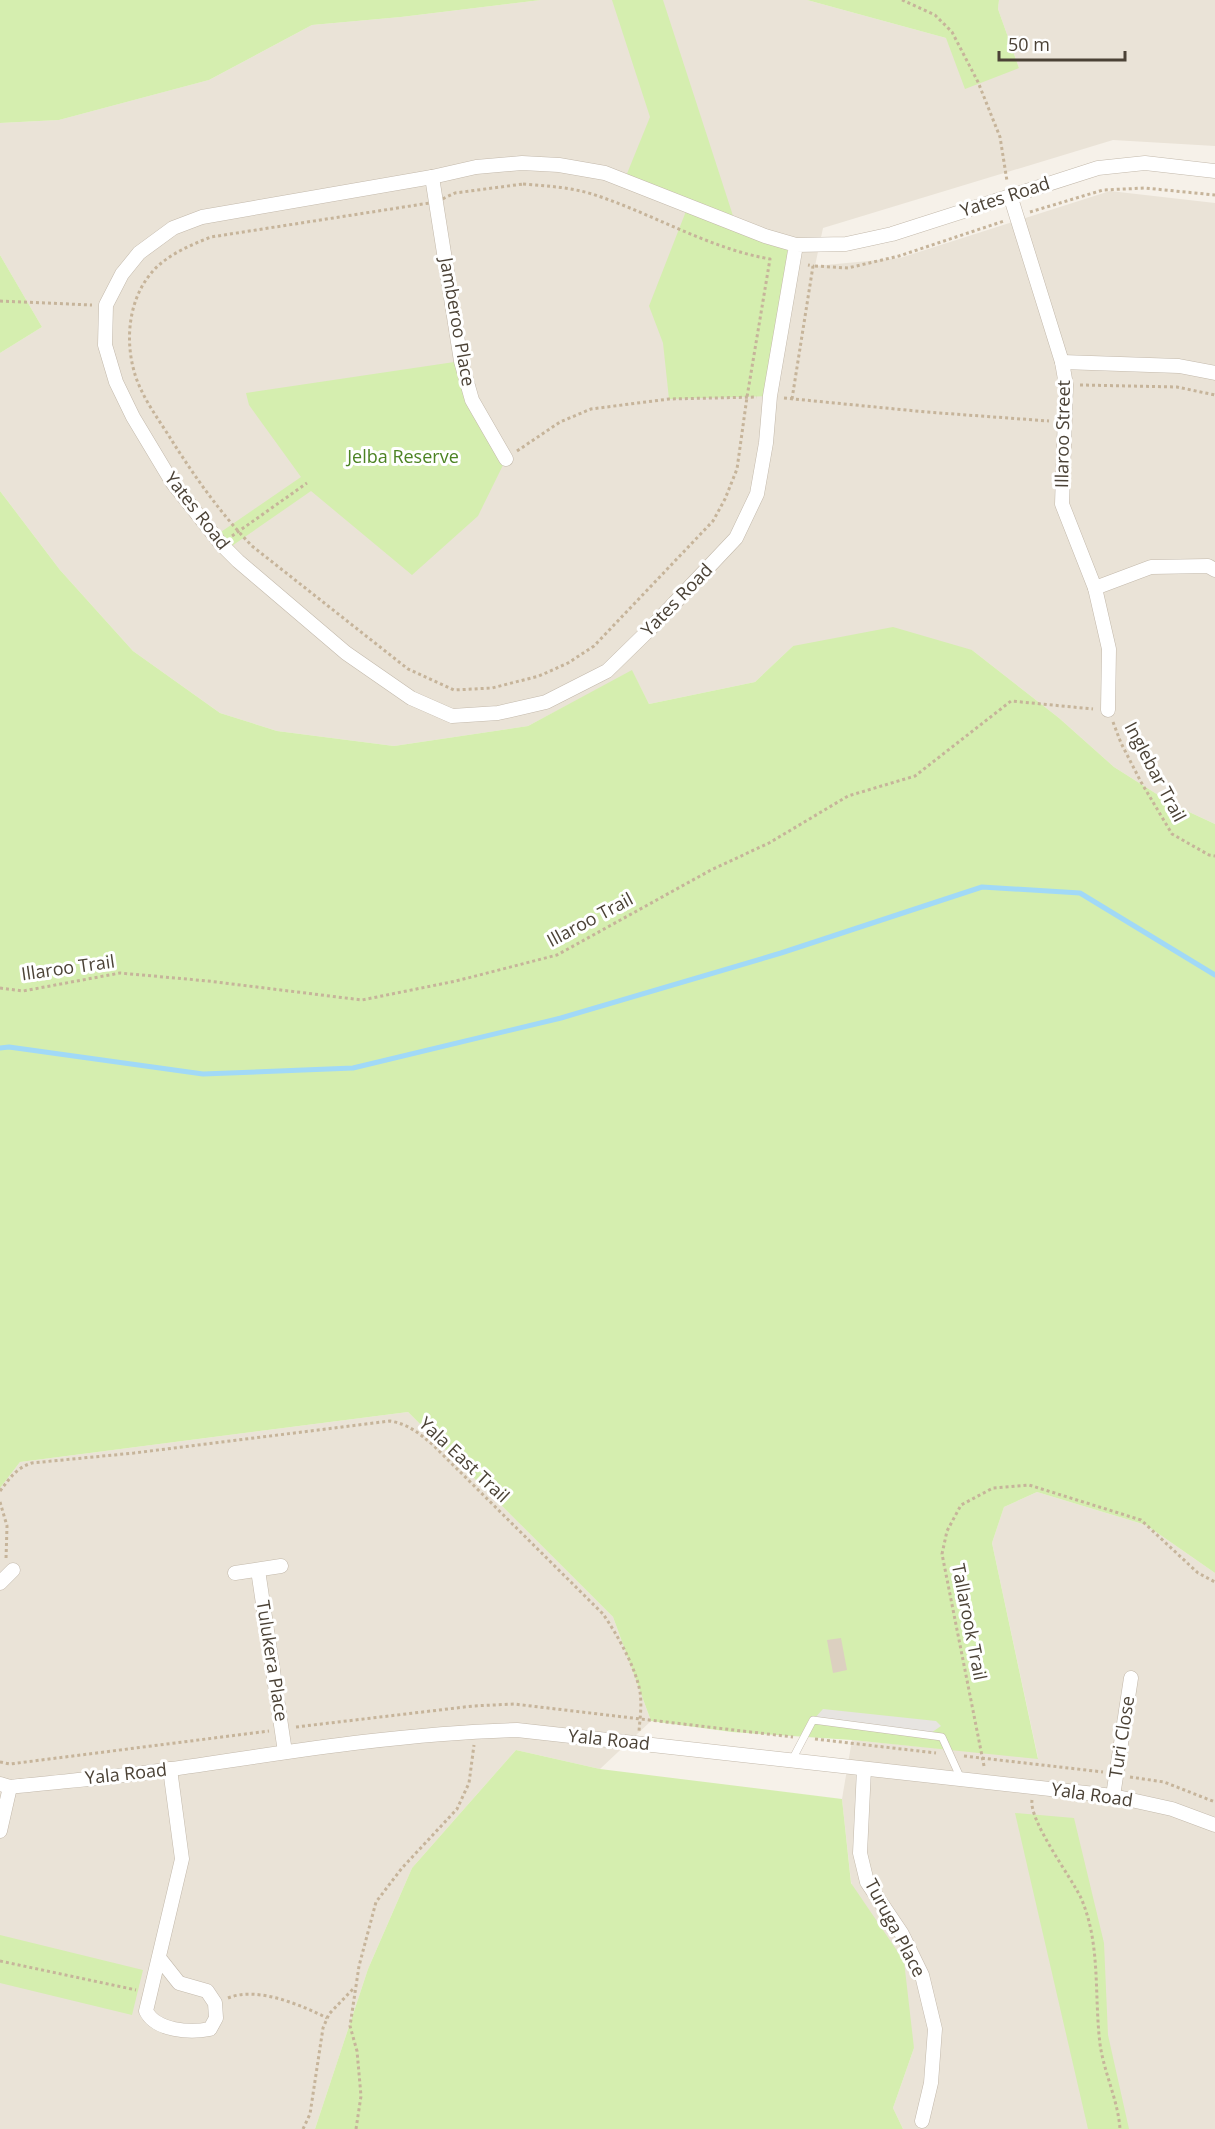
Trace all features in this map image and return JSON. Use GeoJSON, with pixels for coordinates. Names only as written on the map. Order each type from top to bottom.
{"type":"FeatureCollection","features":[{"type":"Feature","properties":{"kind":"street","name":"Yates Road"},"geometry":{"type":"LineString","coordinates":[[796,245],[770,396],[766,443],[757,494],[736,538],[607,671],[546,702],[498,714],[452,716],[411,698],[346,653],[238,561],[220,544],[172,482],[124,399],[116,382],[105,345],[106,305],[122,274],[139,253],[173,228],[202,217],[432,177],[476,167],[522,163],[559,165],[605,173],[755,232],[796,245],[846,244],[892,234],[1098,168],[1145,163],[1215,171]]}},
{"type":"Feature","properties":{"kind":"street","name":"Jamberoo Place"},"geometry":{"type":"LineString","coordinates":[[432,177],[461,361],[472,400],[506,459]]}},
{"type":"Feature","properties":{"kind":"street","name":"Illaroo Street"},"geometry":{"type":"LineString","coordinates":[[1010,195],[1062,362],[1066,385],[1062,504],[1095,588],[1109,649],[1108,710]]}},
{"type":"Feature","properties":{"kind":"street"},"geometry":{"type":"LineString","coordinates":[[1062,362],[1179,366],[1215,373]]}},
{"type":"Feature","properties":{"kind":"street"},"geometry":{"type":"LineString","coordinates":[[1095,588],[1151,567],[1208,566],[1215,570]]}},
{"type":"Feature","properties":{"kind":"street"},"geometry":{"type":"LineString","coordinates":[[235,1574],[281,1566]]}},
{"type":"Feature","properties":{"kind":"street","name":"Tulukera Place"},"geometry":{"type":"LineString","coordinates":[[258,1570],[285,1752]]}},
{"type":"Feature","properties":{"kind":"street","name":"Turi Close"},"geometry":{"type":"LineString","coordinates":[[1113,1797],[1131,1678]]}},
{"type":"Feature","properties":{"kind":"street","name":"Yala Road"},"geometry":{"type":"LineString","coordinates":[[5,1785],[170,1769],[285,1752],[475,1731],[517,1730],[1113,1797],[1172,1809],[1215,1825]]}},
{"type":"Feature","properties":{"kind":"street"},"geometry":{"type":"LineString","coordinates":[[160,1959],[179,1983],[207,1991],[215,2003],[216,2018],[210,2029],[198,2031],[169,2028],[150,2019],[146,2011],[182,1859],[170,1769]]}},
{"type":"Feature","properties":{"kind":"street","name":"Turuga Place"},"geometry":{"type":"LineString","coordinates":[[864,1769],[860,1853],[867,1882],[902,1934],[922,1975],[935,2029],[931,2083],[922,2121]]}},
{"type":"Feature","properties":{"kind":"street"},"geometry":{"type":"LineString","coordinates":[[0,1831],[5,1785]]}},
{"type":"Feature","properties":{"kind":"lane"},"geometry":{"type":"LineString","coordinates":[[792,1760],[813,1720],[942,1737],[961,1779]]}},
{"type":"Feature","properties":{"kind":"path"},"geometry":{"type":"LineString","coordinates":[[902,0],[934,15],[952,32],[978,82],[1000,137],[1010,195]]}},
{"type":"Feature","properties":{"kind":"path"},"geometry":{"type":"LineString","coordinates":[[0,301],[106,305]]}},
{"type":"Feature","properties":{"kind":"path"},"geometry":{"type":"LineString","coordinates":[[1066,385],[1177,387],[1215,395]]}},
{"type":"Feature","properties":{"kind":"path"},"geometry":{"type":"LineString","coordinates":[[506,459],[560,422],[591,410],[669,399],[770,396],[1064,423]]}},
{"type":"Feature","properties":{"kind":"path"},"geometry":{"type":"LineString","coordinates":[[220,544],[307,483]]}},
{"type":"Feature","properties":{"kind":"path","name":"Illaroo Trail"},"geometry":{"type":"LineString","coordinates":[[0,988],[23,991],[120,973],[208,981],[362,1000],[456,981],[557,955],[711,870],[769,843],[848,796],[915,776],[1011,701],[1108,710]]}},
{"type":"Feature","properties":{"kind":"path","name":"Inglebar Trail"},"geometry":{"type":"LineString","coordinates":[[1108,710],[1126,753],[1172,834],[1209,855],[1215,856]]}},
{"type":"Feature","properties":{"kind":"path","name":"Yala East Trail"},"geometry":{"type":"LineString","coordinates":[[0,1491],[13,1474],[21,1467],[32,1463],[134,1453],[390,1420],[402,1423],[433,1444],[603,1614],[636,1676],[641,1706],[638,1743]]}},
{"type":"Feature","properties":{"kind":"path","name":"Tallarook Trail"},"geometry":{"type":"LineString","coordinates":[[987,1782],[942,1554],[947,1531],[961,1504],[993,1488],[1029,1485],[1141,1520],[1198,1573],[1215,1582]]}},
{"type":"Feature","properties":{"kind":"path"},"geometry":{"type":"LineString","coordinates":[[0,1502],[7,1526],[5,1547],[7,1576]]}},
{"type":"Feature","properties":{"kind":"path"},"geometry":{"type":"LineString","coordinates":[[356,2129],[361,2096],[357,2051],[350,2026],[359,1966],[376,1902],[402,1868],[457,1809],[469,1783],[475,1731]]}},
{"type":"Feature","properties":{"kind":"path"},"geometry":{"type":"LineString","coordinates":[[1034,1787],[1031,1806],[1060,1865],[1081,1898],[1093,1937],[1100,2047],[1119,2117],[1120,2129]]}},
{"type":"Feature","properties":{"kind":"path"},"geometry":{"type":"LineString","coordinates":[[0,1961],[150,1993]]}},
{"type":"Feature","properties":{"kind":"path"},"geometry":{"type":"LineString","coordinates":[[303,2129],[310,2114],[323,2028],[327,2018],[356,1986]]}},
{"type":"Feature","properties":{"kind":"path"},"geometry":{"type":"LineString","coordinates":[[215,2003],[232,1996],[251,1994],[307,2008],[327,2018]]}},
{"type":"Feature","properties":{"kind":"shaded area"},"geometry":{"type":"Polygon","coordinates":[[[541,0],[807,0],[946,38],[1019,68],[998,9],[999,0],[1215,0],[1215,146],[1113,140],[823,228],[815,266],[900,258],[1110,191],[1215,203],[1215,824],[1174,805],[1114,767],[1059,718],[972,650],[793,646],[755,682],[649,704],[632,671],[528,726],[394,746],[277,731],[220,713],[133,651],[60,570],[0,491],[0,353],[42,327],[0,255],[0,123],[59,120],[209,80],[312,25],[541,0]]]}},
{"type":"Feature","properties":{"kind":"shaded area"},"geometry":{"type":"Polygon","coordinates":[[[408,1412],[613,1617],[651,1721],[600,1769],[516,1750],[412,1868],[368,1969],[315,2129],[0,2129],[0,1488],[20,1462],[408,1412]]]}},
{"type":"Feature","properties":{"kind":"shaded area"},"geometry":{"type":"Polygon","coordinates":[[[1037,1492],[1146,1525],[1215,1573],[1215,2129],[903,2129],[893,2108],[914,2048],[851,1882],[842,1799],[852,1740],[1038,1758],[992,1543],[1004,1507],[1037,1492]]]}},
{"type":"Feature","properties":{"kind":"shaded area"},"geometry":{"type":"Polygon","coordinates":[[[823,1709],[936,1721],[941,1726],[928,1735],[813,1720],[823,1709]]]}},
{"type":"Feature","properties":{"kind":"green space"},"geometry":{"type":"Polygon","coordinates":[[[0,0],[541,0],[312,25],[209,80],[59,120],[0,123],[0,0]]]}},
{"type":"Feature","properties":{"kind":"green space"},"geometry":{"type":"Polygon","coordinates":[[[612,0],[663,0],[736,225],[796,245],[770,396],[669,399],[663,343],[649,306],[688,206],[624,181],[650,117],[612,0]]]}},
{"type":"Feature","properties":{"kind":"green space"},"geometry":{"type":"Polygon","coordinates":[[[807,0],[999,0],[998,9],[1019,68],[965,89],[946,38],[807,0]]]}},
{"type":"Feature","properties":{"kind":"green space"},"geometry":{"type":"Polygon","coordinates":[[[0,255],[42,327],[0,353],[0,255]]]}},
{"type":"Feature","properties":{"kind":"green space","name":"Jelba Reserve"},"geometry":{"type":"Polygon","coordinates":[[[461,361],[506,459],[478,516],[412,575],[311,491],[226,550],[215,536],[301,477],[249,405],[246,393],[461,361]]]}},
{"type":"Feature","properties":{"kind":"green space"},"geometry":{"type":"Polygon","coordinates":[[[0,491],[60,570],[133,651],[220,713],[277,731],[394,746],[528,726],[632,670],[649,704],[755,682],[793,646],[893,627],[972,650],[1059,718],[1114,767],[1174,805],[1215,824],[1215,1573],[1146,1525],[1037,1492],[1004,1507],[992,1543],[1038,1759],[852,1740],[732,1732],[651,1721],[613,1617],[408,1412],[20,1462],[0,1488],[0,491]]]}},
{"type":"Feature","properties":{"kind":"green space"},"geometry":{"type":"Polygon","coordinates":[[[516,1750],[600,1769],[842,1799],[851,1883],[904,1961],[914,2048],[893,2108],[903,2129],[315,2129],[368,1969],[412,1868],[516,1750]]]}},
{"type":"Feature","properties":{"kind":"green space"},"geometry":{"type":"Polygon","coordinates":[[[1015,1813],[1074,1818],[1104,1943],[1108,2035],[1129,2129],[1088,2129],[1015,1813]]]}},
{"type":"Feature","properties":{"kind":"green space"},"geometry":{"type":"Polygon","coordinates":[[[0,1935],[143,1970],[132,2015],[0,1983],[0,1935]]]}},
{"type":"Feature","properties":{"kind":"building"},"geometry":{"type":"Polygon","coordinates":[[[841,1638],[847,1670],[833,1673],[827,1640],[841,1638]]]}},
{"type":"Feature","properties":{"kind":"waterway"},"geometry":{"type":"LineString","coordinates":[[0,1048],[9,1047],[203,1074],[353,1068],[561,1018],[781,953],[982,887],[1080,893],[1215,975]]}}]}
